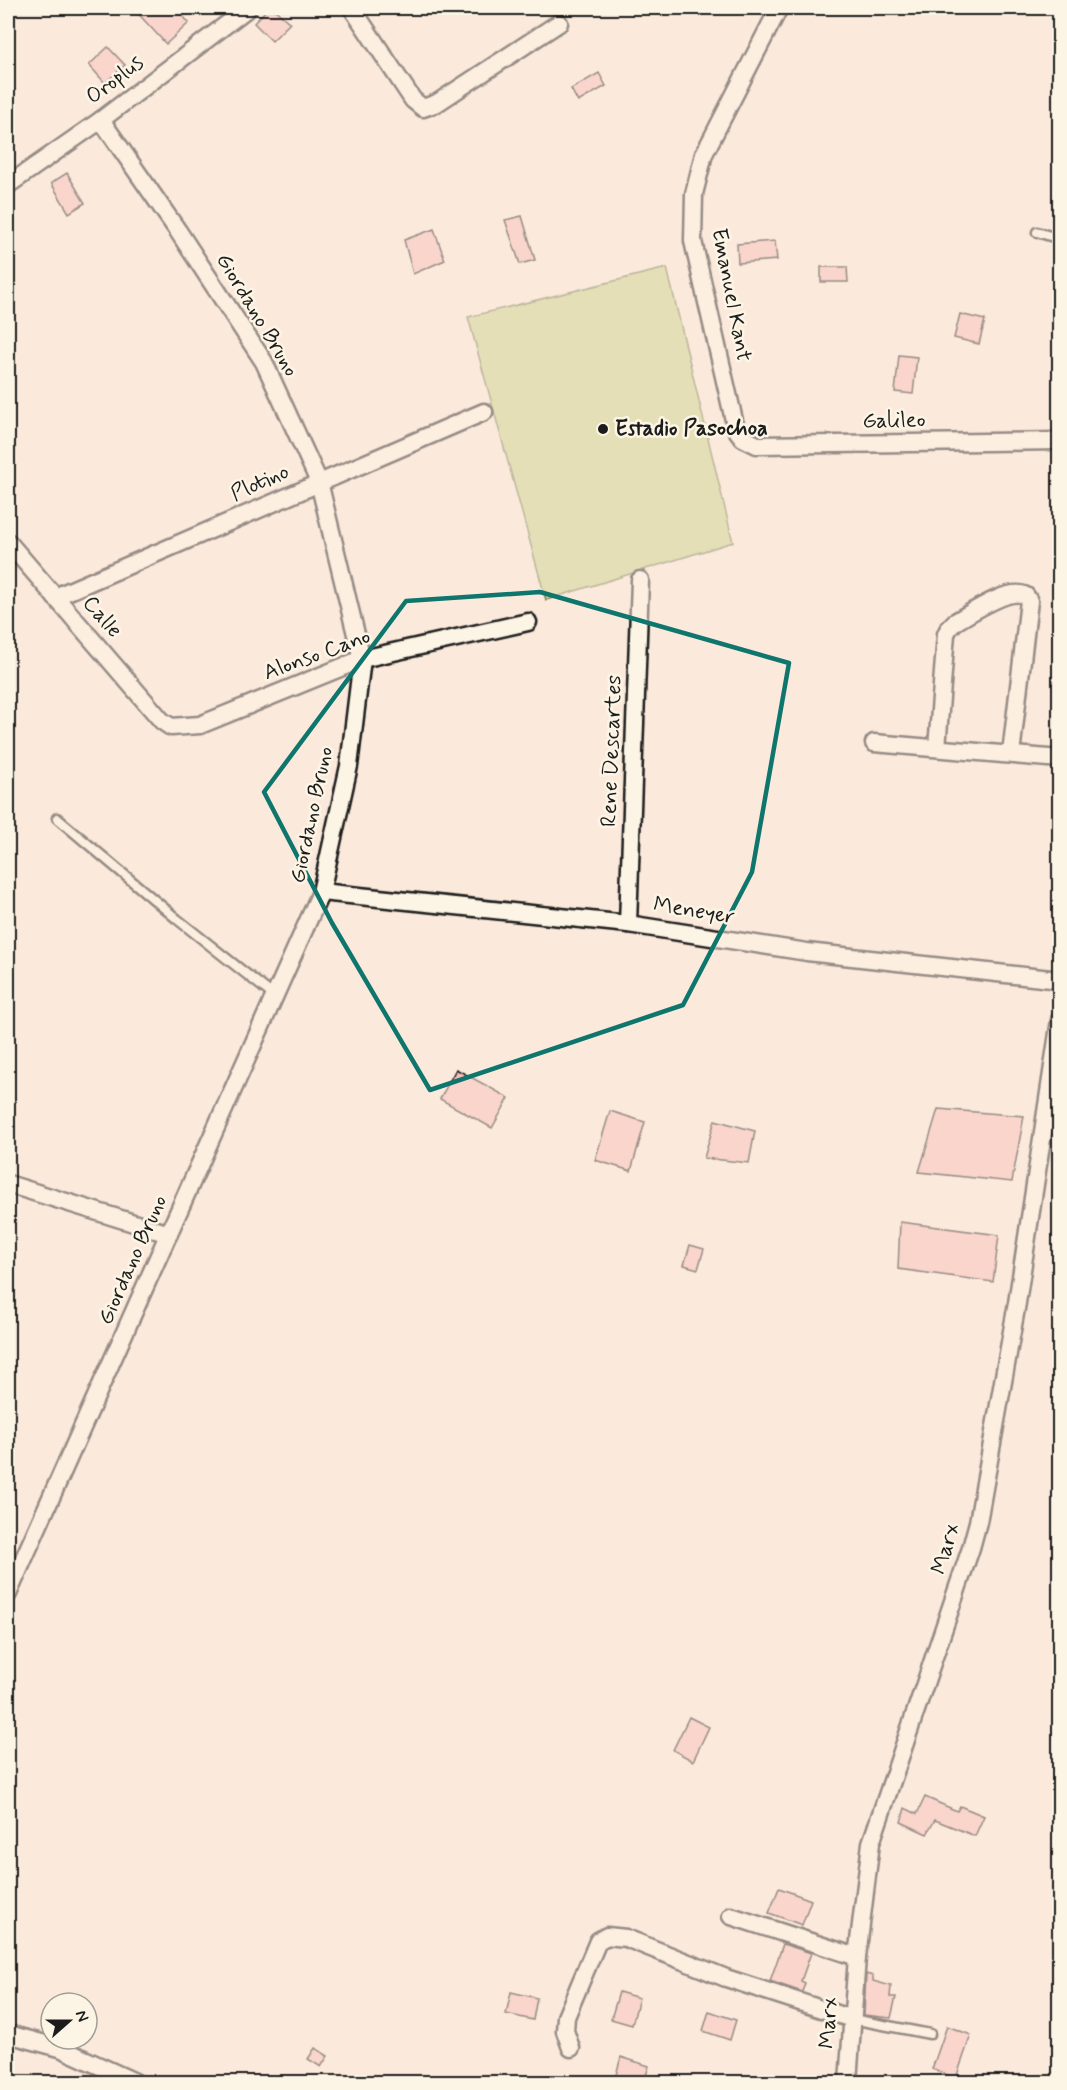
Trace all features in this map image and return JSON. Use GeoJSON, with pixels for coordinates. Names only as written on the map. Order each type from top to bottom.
{"type":"FeatureCollection","features":[{"type":"Feature","properties":{"kind":"street","name":"Oroplus"},"geometry":{"type":"LineString","coordinates":[[8,185],[101,120],[248,8]]}},
{"type":"Feature","properties":{"kind":"street"},"geometry":{"type":"LineString","coordinates":[[352,8],[413,100],[423,108],[437,103],[558,23]]}},
{"type":"Feature","properties":{"kind":"street","name":"Emanuel Kant"},"geometry":{"type":"LineString","coordinates":[[736,429],[693,241],[694,194],[704,154],[773,10]]}},
{"type":"Feature","properties":{"kind":"street","name":"Giordano Bruno"},"geometry":{"type":"LineString","coordinates":[[8,1594],[321,892],[349,766],[362,659],[319,482],[264,362],[178,231],[101,120]]}},
{"type":"Feature","properties":{"kind":"street","name":"Plotino"},"geometry":{"type":"LineString","coordinates":[[55,597],[484,412]]}},
{"type":"Feature","properties":{"kind":"street","name":"Galileo"},"geometry":{"type":"LineString","coordinates":[[736,429],[743,438],[757,445],[1059,441]]}},
{"type":"Feature","properties":{"kind":"street","name":"Calle"},"geometry":{"type":"LineString","coordinates":[[8,542],[162,721]]}},
{"type":"Feature","properties":{"kind":"street","name":"Rene Descartes"},"geometry":{"type":"LineString","coordinates":[[628,924],[640,580]]}},
{"type":"Feature","properties":{"kind":"street"},"geometry":{"type":"LineString","coordinates":[[937,748],[946,634],[949,627],[1006,595],[1016,593],[1026,596],[1029,601],[1011,754]]}},
{"type":"Feature","properties":{"kind":"street","name":"Alonso Cano"},"geometry":{"type":"LineString","coordinates":[[162,721],[171,727],[200,725],[362,659],[528,621]]}},
{"type":"Feature","properties":{"kind":"street"},"geometry":{"type":"LineString","coordinates":[[874,743],[1059,759]]}},
{"type":"Feature","properties":{"kind":"street","name":"Meneyer"},"geometry":{"type":"LineString","coordinates":[[321,892],[628,924],[807,952],[1059,980]]}},
{"type":"Feature","properties":{"kind":"street","name":"Marx"},"geometry":{"type":"LineString","coordinates":[[848,2082],[857,1957],[872,1843],[978,1522],[1017,1303],[1059,1020]]}},
{"type":"Feature","properties":{"kind":"street"},"geometry":{"type":"LineString","coordinates":[[8,1184],[169,1234]]}},
{"type":"Feature","properties":{"kind":"street"},"geometry":{"type":"LineString","coordinates":[[731,1916],[857,1957]]}},
{"type":"Feature","properties":{"kind":"street"},"geometry":{"type":"LineString","coordinates":[[571,2048],[565,2031],[566,2017],[598,1941],[607,1935],[626,1938],[726,1978],[852,2019]]}},
{"type":"Feature","properties":{"kind":"street"},"geometry":{"type":"LineString","coordinates":[[8,2034],[60,2048],[135,2082]]}},
{"type":"Feature","properties":{"kind":"lane"},"geometry":{"type":"LineString","coordinates":[[1036,232],[1059,239]]}},
{"type":"Feature","properties":{"kind":"lane"},"geometry":{"type":"LineString","coordinates":[[57,818],[177,919],[274,996]]}},
{"type":"Feature","properties":{"kind":"lane"},"geometry":{"type":"LineString","coordinates":[[852,2019],[930,2034]]}},
{"type":"Feature","properties":{"kind":"highlighted area"},"geometry":{"type":"Polygon","coordinates":[[[540,592],[789,663],[752,872],[683,1005],[430,1090],[332,923],[264,792],[406,601],[540,592]]]}},
{"type":"Feature","properties":{"kind":"green space","name":"Estadio Pasochoa"},"geometry":{"type":"Polygon","coordinates":[[[667,268],[733,542],[546,600],[468,317],[667,268]]]}},
{"type":"Feature","properties":{"kind":"building"},"geometry":{"type":"Polygon","coordinates":[[[133,8],[176,8],[189,23],[166,44],[133,8]]]}},
{"type":"Feature","properties":{"kind":"building"},"geometry":{"type":"Polygon","coordinates":[[[268,8],[273,8],[290,23],[272,41],[254,23],[268,8]]]}},
{"type":"Feature","properties":{"kind":"building"},"geometry":{"type":"Polygon","coordinates":[[[108,47],[125,65],[105,83],[89,65],[108,47]]]}},
{"type":"Feature","properties":{"kind":"building"},"geometry":{"type":"Polygon","coordinates":[[[599,73],[606,86],[578,102],[571,89],[599,73]]]}},
{"type":"Feature","properties":{"kind":"building"},"geometry":{"type":"Polygon","coordinates":[[[67,173],[85,203],[69,213],[51,183],[67,173]]]}},
{"type":"Feature","properties":{"kind":"building"},"geometry":{"type":"Polygon","coordinates":[[[522,216],[535,260],[520,264],[505,220],[522,216]]]}},
{"type":"Feature","properties":{"kind":"building"},"geometry":{"type":"Polygon","coordinates":[[[434,229],[445,260],[413,274],[404,240],[434,229]]]}},
{"type":"Feature","properties":{"kind":"building"},"geometry":{"type":"Polygon","coordinates":[[[775,241],[777,260],[738,263],[737,244],[775,241]]]}},
{"type":"Feature","properties":{"kind":"building"},"geometry":{"type":"Polygon","coordinates":[[[821,267],[847,267],[848,282],[821,282],[821,267]]]}},
{"type":"Feature","properties":{"kind":"building"},"geometry":{"type":"Polygon","coordinates":[[[960,314],[985,320],[979,344],[954,338],[960,314]]]}},
{"type":"Feature","properties":{"kind":"building"},"geometry":{"type":"Polygon","coordinates":[[[899,355],[917,357],[913,394],[895,392],[899,355]]]}},
{"type":"Feature","properties":{"kind":"building"},"geometry":{"type":"Polygon","coordinates":[[[456,1069],[509,1098],[492,1128],[440,1099],[456,1069]]]}},
{"type":"Feature","properties":{"kind":"building"},"geometry":{"type":"Polygon","coordinates":[[[938,1109],[1024,1116],[1012,1182],[919,1172],[938,1109]]]}},
{"type":"Feature","properties":{"kind":"building"},"geometry":{"type":"Polygon","coordinates":[[[610,1111],[645,1122],[631,1171],[595,1160],[610,1111]]]}},
{"type":"Feature","properties":{"kind":"building"},"geometry":{"type":"Polygon","coordinates":[[[715,1120],[755,1131],[749,1163],[704,1158],[715,1120]]]}},
{"type":"Feature","properties":{"kind":"building"},"geometry":{"type":"Polygon","coordinates":[[[900,1222],[999,1235],[993,1282],[898,1269],[900,1222]]]}},
{"type":"Feature","properties":{"kind":"building"},"geometry":{"type":"Polygon","coordinates":[[[690,1245],[704,1249],[698,1269],[684,1265],[690,1245]]]}},
{"type":"Feature","properties":{"kind":"building"},"geometry":{"type":"Polygon","coordinates":[[[689,1717],[709,1727],[693,1761],[673,1750],[689,1717]]]}},
{"type":"Feature","properties":{"kind":"building"},"geometry":{"type":"Polygon","coordinates":[[[925,1797],[957,1811],[960,1806],[984,1816],[975,1836],[935,1820],[927,1834],[901,1822],[905,1808],[917,1814],[925,1797]]]}},
{"type":"Feature","properties":{"kind":"building"},"geometry":{"type":"Polygon","coordinates":[[[779,1888],[811,1900],[802,1925],[769,1913],[779,1888]]]}},
{"type":"Feature","properties":{"kind":"building"},"geometry":{"type":"Polygon","coordinates":[[[783,1944],[811,1953],[801,1981],[805,1983],[802,1992],[770,1981],[783,1944]]]}},
{"type":"Feature","properties":{"kind":"building"},"geometry":{"type":"Polygon","coordinates":[[[866,1974],[873,1976],[873,1981],[891,1986],[890,1997],[896,1997],[891,2018],[864,2015],[866,1974]]]}},
{"type":"Feature","properties":{"kind":"building"},"geometry":{"type":"Polygon","coordinates":[[[511,1992],[537,1998],[533,2020],[506,2014],[511,1992]]]}},
{"type":"Feature","properties":{"kind":"building"},"geometry":{"type":"Polygon","coordinates":[[[619,1992],[639,1998],[632,2025],[611,2019],[619,1992]]]}},
{"type":"Feature","properties":{"kind":"building"},"geometry":{"type":"Polygon","coordinates":[[[709,2011],[736,2020],[730,2040],[703,2031],[709,2011]]]}},
{"type":"Feature","properties":{"kind":"building"},"geometry":{"type":"Polygon","coordinates":[[[947,2026],[971,2035],[956,2078],[932,2069],[947,2026]]]}},
{"type":"Feature","properties":{"kind":"building"},"geometry":{"type":"Polygon","coordinates":[[[315,2048],[328,2056],[321,2067],[308,2059],[315,2048]]]}},
{"type":"Feature","properties":{"kind":"building"},"geometry":{"type":"Polygon","coordinates":[[[621,2057],[649,2066],[644,2082],[614,2082],[621,2057]]]}},
{"type":"Feature","properties":{"kind":"place","name":"Estadio Pasochoa"},"geometry":{"type":"Point","coordinates":[603,429]}}]}
